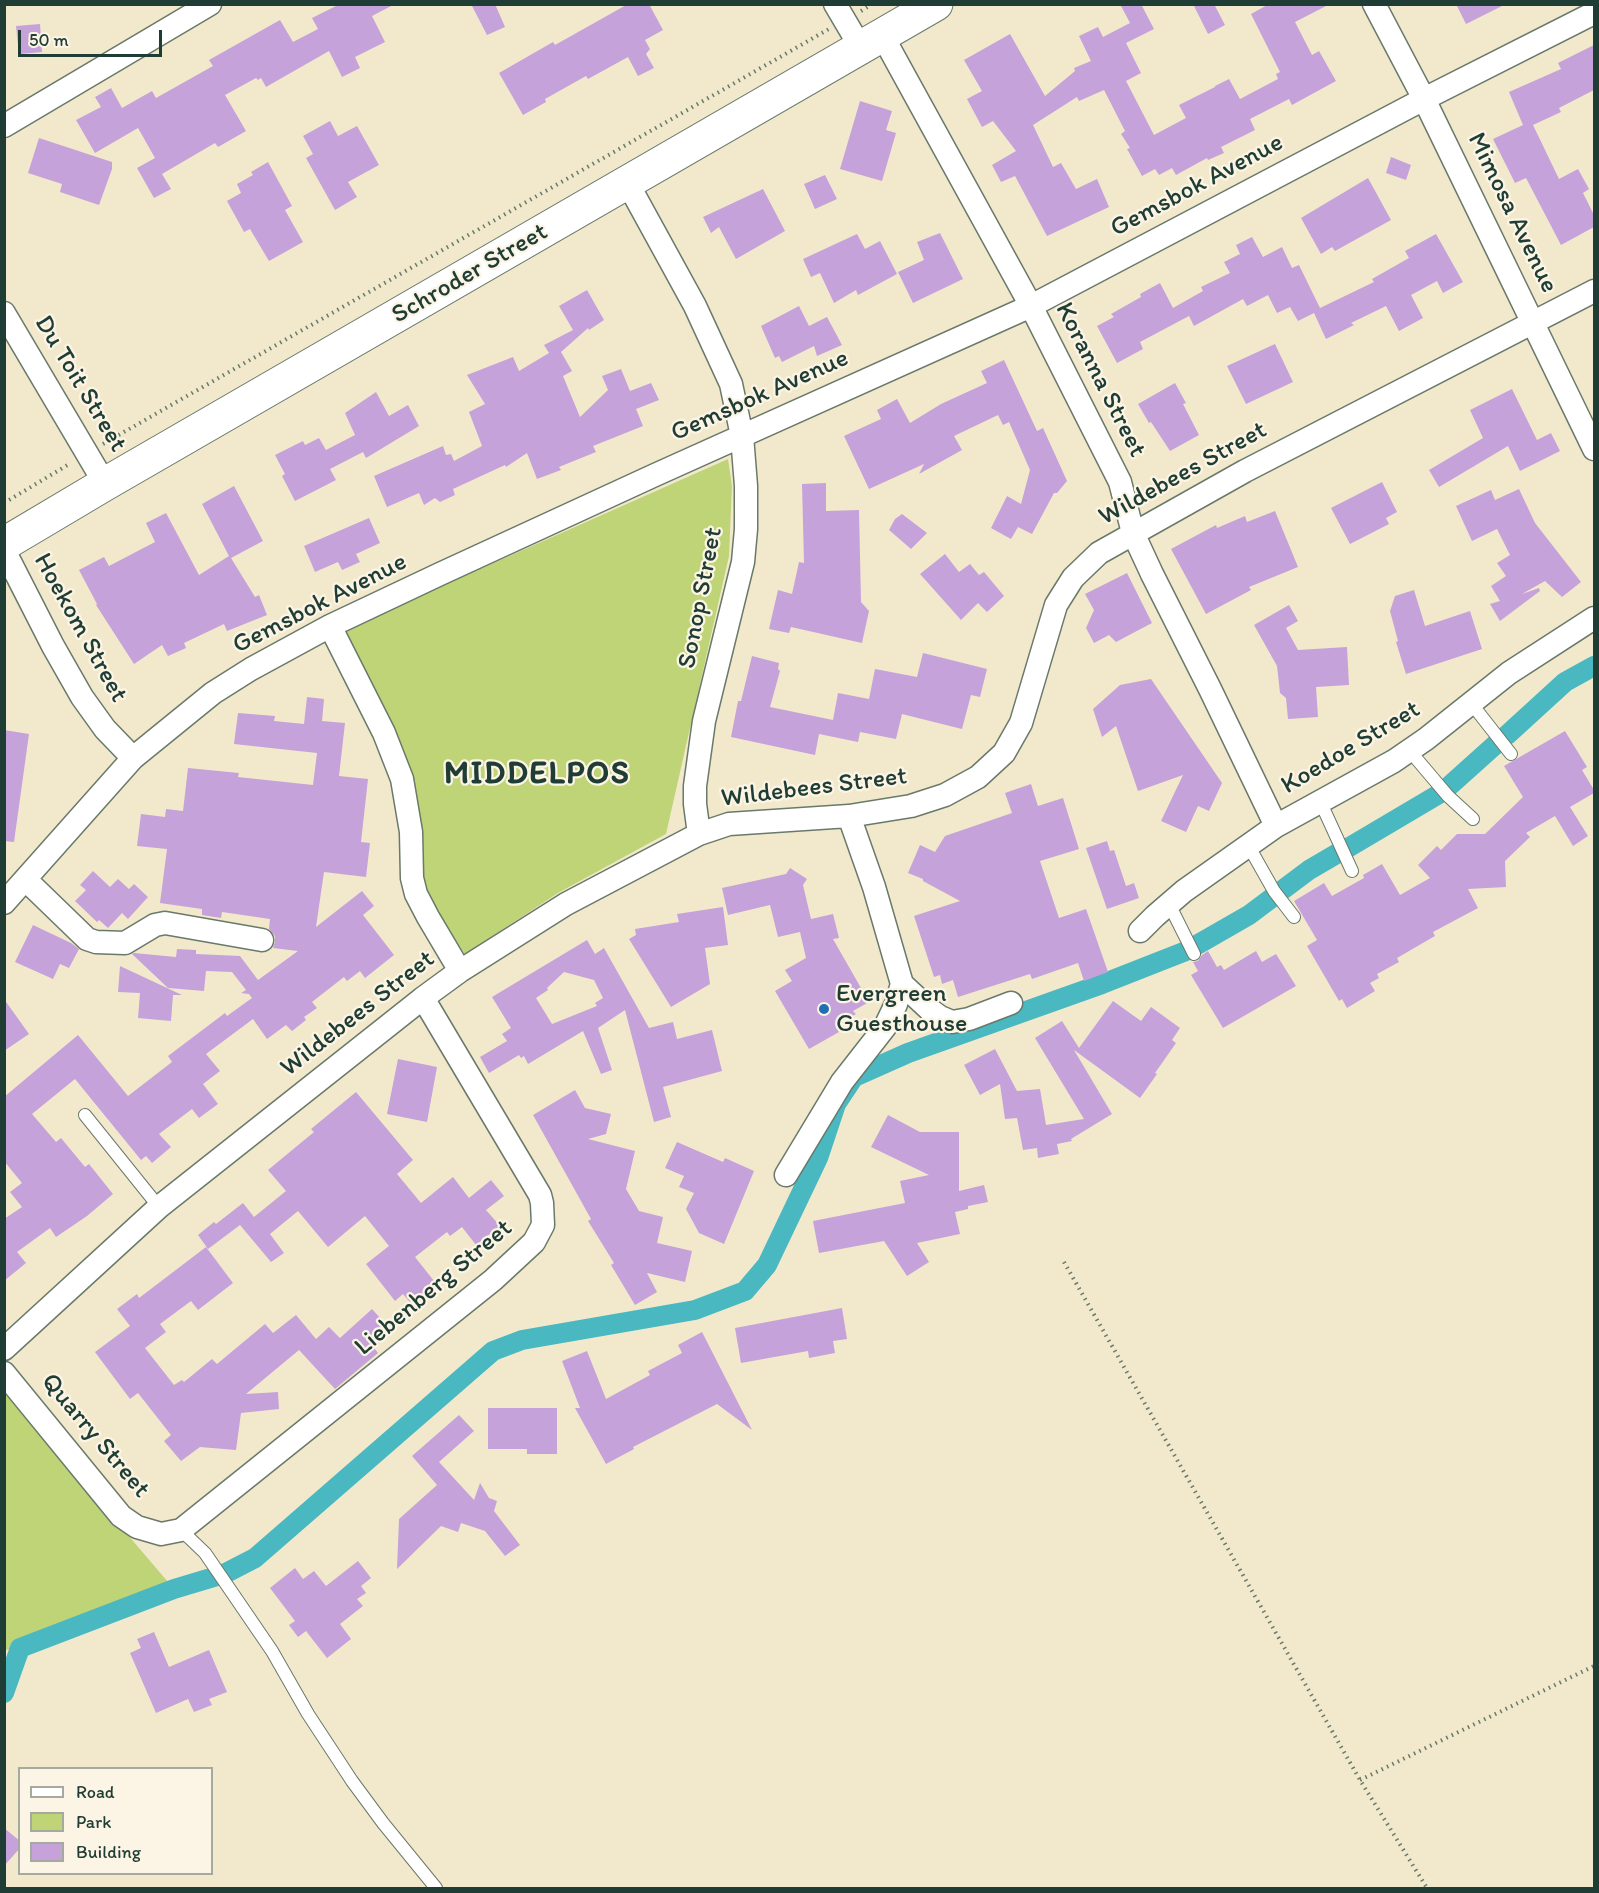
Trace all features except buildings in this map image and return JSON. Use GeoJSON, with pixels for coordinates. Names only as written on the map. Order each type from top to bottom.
{"type":"FeatureCollection","features":[{"type":"Feature","properties":{"kind":"highway","name":"Schroder Street"},"geometry":{"type":"LineString","coordinates":[[4,544],[936,4]]}},
{"type":"Feature","properties":{"kind":"street"},"geometry":{"type":"LineString","coordinates":[[4,126],[189,10],[210,4]]}},
{"type":"Feature","properties":{"kind":"street","name":"Mimosa Avenue"},"geometry":{"type":"LineString","coordinates":[[1374,4],[1424,99],[1594,448]]}},
{"type":"Feature","properties":{"kind":"street","name":"Koranna Street"},"geometry":{"type":"LineString","coordinates":[[840,12],[872,41],[1031,306],[1120,482],[1133,533],[1276,825]]}},
{"type":"Feature","properties":{"kind":"street","name":"Gemsbok Avenue"},"geometry":{"type":"LineString","coordinates":[[4,903],[133,758],[213,693],[251,669],[330,626],[1031,306],[1594,12]]}},
{"type":"Feature","properties":{"kind":"street","name":"Sonop Street"},"geometry":{"type":"LineString","coordinates":[[627,182],[695,306],[730,384],[742,436],[746,486],[743,562],[704,721],[695,786],[699,834]]}},
{"type":"Feature","properties":{"kind":"street","name":"Wildebees Street"},"geometry":{"type":"LineString","coordinates":[[4,1349],[159,1207],[423,998],[460,971],[566,904],[699,834],[729,824],[849,816],[911,806],[945,795],[978,777],[1004,753],[1021,723],[1056,605],[1074,578],[1098,553],[1245,471],[1594,291]]}},
{"type":"Feature","properties":{"kind":"street","name":"Du Toit Street"},"geometry":{"type":"LineString","coordinates":[[4,313],[105,484]]}},
{"type":"Feature","properties":{"kind":"street","name":"Hoekom Street"},"geometry":{"type":"LineString","coordinates":[[4,550],[82,697],[105,729],[133,758]]}},
{"type":"Feature","properties":{"kind":"street","name":"Koedoe Street"},"geometry":{"type":"LineString","coordinates":[[1140,931],[1184,891],[1276,825],[1409,750],[1509,673],[1594,618]]}},
{"type":"Feature","properties":{"kind":"street"},"geometry":{"type":"LineString","coordinates":[[330,626],[384,733],[402,779],[411,832],[412,878],[416,894],[460,971]]}},
{"type":"Feature","properties":{"kind":"street"},"geometry":{"type":"LineString","coordinates":[[849,816],[874,887],[902,984],[929,1009],[952,1022],[969,1019],[1011,1003]]}},
{"type":"Feature","properties":{"kind":"street"},"geometry":{"type":"LineString","coordinates":[[26,880],[87,939],[96,942],[124,943],[155,925],[165,922],[262,940]]}},
{"type":"Feature","properties":{"kind":"street"},"geometry":{"type":"LineString","coordinates":[[786,1175],[842,1082],[885,1027],[902,984]]}},
{"type":"Feature","properties":{"kind":"street","name":"Liebenberg Street"},"geometry":{"type":"LineString","coordinates":[[181,1530],[493,1280],[534,1242],[540,1233],[544,1219],[540,1195],[423,998]]}},
{"type":"Feature","properties":{"kind":"street","name":"Quarry Street"},"geometry":{"type":"LineString","coordinates":[[4,1373],[121,1516],[137,1527],[161,1534],[181,1530]]}},
{"type":"Feature","properties":{"kind":"lane"},"geometry":{"type":"LineString","coordinates":[[1471,703],[1510,754]]}},
{"type":"Feature","properties":{"kind":"lane"},"geometry":{"type":"LineString","coordinates":[[1409,750],[1448,796],[1473,819]]}},
{"type":"Feature","properties":{"kind":"lane"},"geometry":{"type":"LineString","coordinates":[[1320,801],[1352,871]]}},
{"type":"Feature","properties":{"kind":"lane"},"geometry":{"type":"LineString","coordinates":[[1248,845],[1274,891],[1294,917]]}},
{"type":"Feature","properties":{"kind":"lane"},"geometry":{"type":"LineString","coordinates":[[1169,904],[1194,954]]}},
{"type":"Feature","properties":{"kind":"lane"},"geometry":{"type":"LineString","coordinates":[[85,1115],[159,1207]]}},
{"type":"Feature","properties":{"kind":"lane"},"geometry":{"type":"LineString","coordinates":[[181,1530],[205,1553],[272,1651],[308,1714],[352,1780],[436,1888]]}},
{"type":"Feature","properties":{"kind":"path"},"geometry":{"type":"LineString","coordinates":[[4,502],[840,12],[872,4]]}},
{"type":"Feature","properties":{"kind":"path"},"geometry":{"type":"LineString","coordinates":[[1064,1262],[1360,1780],[1427,1888]]}},
{"type":"Feature","properties":{"kind":"path"},"geometry":{"type":"LineString","coordinates":[[1360,1780],[1594,1666]]}},
{"type":"Feature","properties":{"kind":"green space"},"geometry":{"type":"Polygon","coordinates":[[[728,459],[732,486],[729,556],[666,834],[558,893],[465,954],[416,884],[404,760],[345,629],[728,459]]]}},
{"type":"Feature","properties":{"kind":"green space"},"geometry":{"type":"Polygon","coordinates":[[[4,1390],[174,1589],[20,1648],[5,1650],[4,1390]]]}},
{"type":"Feature","properties":{"kind":"waterway"},"geometry":{"type":"LineString","coordinates":[[1507,735],[1565,682],[1594,666]]}},
{"type":"Feature","properties":{"kind":"waterway"},"geometry":{"type":"LineString","coordinates":[[1447,788],[1496,744]]}},
{"type":"Feature","properties":{"kind":"waterway"},"geometry":{"type":"LineString","coordinates":[[1346,849],[1439,794]]}},
{"type":"Feature","properties":{"kind":"waterway"},"geometry":{"type":"LineString","coordinates":[[1281,891],[1309,870],[1338,853]]}},
{"type":"Feature","properties":{"kind":"waterway"},"geometry":{"type":"LineString","coordinates":[[1195,946],[1249,915],[1273,897]]}},
{"type":"Feature","properties":{"kind":"waterway"},"geometry":{"type":"LineString","coordinates":[[4,1693],[20,1648],[174,1589],[224,1574],[255,1558],[493,1351],[522,1340],[695,1310],[745,1291],[767,1265],[818,1158],[836,1104],[854,1077],[908,1053],[1102,984],[1186,951]]}},
{"type":"Feature","properties":{"kind":"place","name":"Evergreen Guesthouse"},"geometry":{"type":"Point","coordinates":[824,1009]}},
{"type":"Feature","properties":{"kind":"district","name":"MIDDELPOS"},"geometry":{"type":"Point","coordinates":[537,775]}}]}
